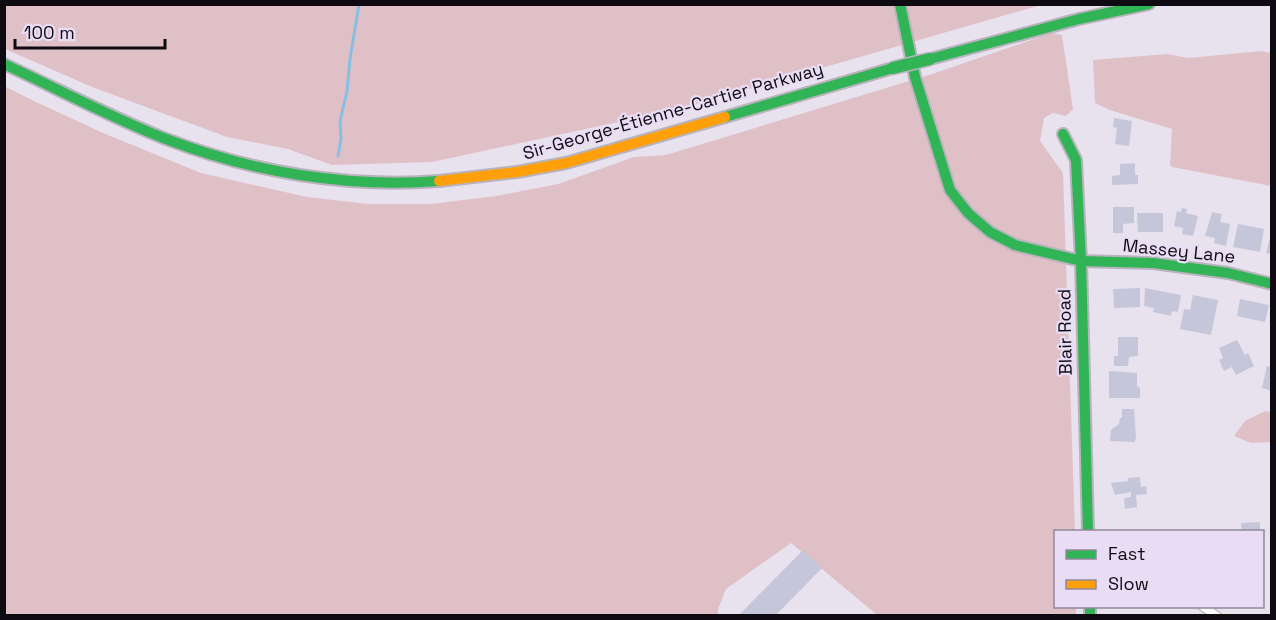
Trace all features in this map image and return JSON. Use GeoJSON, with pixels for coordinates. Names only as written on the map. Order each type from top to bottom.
{"type":"FeatureCollection","features":[{"type":"Feature","properties":{"kind":"main road","name":"Massey Lane"},"geometry":{"type":"LineString","coordinates":[[900,4],[915,77],[950,190],[968,213],[990,232],[1015,245],[1081,261],[1153,263],[1228,273],[1272,284]]}},
{"type":"Feature","properties":{"kind":"main road","name":"Sir-George-Étienne-Cartier Parkway"},"geometry":{"type":"LineString","coordinates":[[4,64],[129,122],[189,147],[218,156],[285,174],[321,179],[390,185],[423,184],[519,174],[566,163],[893,68],[1079,19],[1149,4]]}},
{"type":"Feature","properties":{"kind":"main road","name":"Blair Road"},"geometry":{"type":"LineString","coordinates":[[1063,134],[1076,160],[1088,530]]}},
{"type":"Feature","properties":{"kind":"shaded area"},"geometry":{"type":"Polygon","coordinates":[[[5,4],[1041,5],[683,108],[432,162],[332,165],[288,149],[227,137],[92,87],[5,49],[5,4]]]}},
{"type":"Feature","properties":{"kind":"shaded area"},"geometry":{"type":"Polygon","coordinates":[[[1052,33],[1062,35],[1073,109],[1066,116],[1053,113],[1044,118],[1040,141],[1063,173],[1075,530],[1054,530],[1054,608],[1076,608],[1076,615],[877,615],[791,543],[726,589],[718,615],[5,615],[4,86],[103,133],[201,173],[307,197],[368,204],[431,204],[496,196],[558,184],[634,157],[666,155],[932,74],[1052,33]]]}},
{"type":"Feature","properties":{"kind":"shaded area"},"geometry":{"type":"Polygon","coordinates":[[[1261,51],[1271,53],[1271,186],[1172,167],[1170,165],[1172,129],[1110,110],[1095,103],[1093,60],[1167,54],[1188,58],[1261,51]]]}},
{"type":"Feature","properties":{"kind":"shaded area"},"geometry":{"type":"Polygon","coordinates":[[[1265,411],[1271,412],[1271,442],[1251,443],[1234,436],[1245,421],[1265,411]]]}},
{"type":"Feature","properties":{"kind":"building"},"geometry":{"type":"Polygon","coordinates":[[[1114,118],[1132,121],[1129,146],[1115,144],[1117,128],[1113,127],[1114,118]]]}},
{"type":"Feature","properties":{"kind":"building"},"geometry":{"type":"Polygon","coordinates":[[[1135,163],[1138,184],[1112,185],[1112,176],[1120,175],[1120,164],[1135,163]]]}},
{"type":"Feature","properties":{"kind":"building"},"geometry":{"type":"Polygon","coordinates":[[[1113,207],[1134,207],[1134,223],[1123,224],[1123,233],[1113,233],[1113,207]]]}},
{"type":"Feature","properties":{"kind":"building"},"geometry":{"type":"Polygon","coordinates":[[[1182,208],[1187,209],[1186,213],[1198,216],[1193,236],[1182,234],[1183,228],[1174,226],[1177,211],[1181,212],[1182,208]]]}},
{"type":"Feature","properties":{"kind":"building"},"geometry":{"type":"Polygon","coordinates":[[[1212,212],[1222,214],[1220,222],[1230,224],[1226,246],[1214,243],[1215,238],[1205,236],[1212,212]]]}},
{"type":"Feature","properties":{"kind":"building"},"geometry":{"type":"Polygon","coordinates":[[[1137,213],[1163,213],[1163,232],[1138,232],[1137,213]]]}},
{"type":"Feature","properties":{"kind":"building"},"geometry":{"type":"Polygon","coordinates":[[[1238,224],[1264,229],[1260,252],[1233,247],[1238,224]]]}},
{"type":"Feature","properties":{"kind":"building"},"geometry":{"type":"Polygon","coordinates":[[[1272,234],[1272,254],[1266,253],[1272,234]]]}},
{"type":"Feature","properties":{"kind":"building"},"geometry":{"type":"Polygon","coordinates":[[[1140,288],[1140,307],[1114,308],[1113,289],[1140,288]]]}},
{"type":"Feature","properties":{"kind":"building"},"geometry":{"type":"Polygon","coordinates":[[[1145,288],[1181,295],[1178,312],[1172,311],[1171,316],[1153,312],[1154,308],[1144,306],[1145,288]]]}},
{"type":"Feature","properties":{"kind":"building"},"geometry":{"type":"Polygon","coordinates":[[[1193,295],[1218,300],[1211,335],[1180,329],[1184,309],[1190,310],[1193,295]]]}},
{"type":"Feature","properties":{"kind":"building"},"geometry":{"type":"Polygon","coordinates":[[[1240,299],[1269,305],[1265,322],[1237,316],[1240,299]]]}},
{"type":"Feature","properties":{"kind":"building"},"geometry":{"type":"Polygon","coordinates":[[[1118,337],[1138,337],[1138,356],[1129,357],[1128,366],[1114,366],[1114,356],[1118,356],[1118,337]]]}},
{"type":"Feature","properties":{"kind":"building"},"geometry":{"type":"Polygon","coordinates":[[[1237,340],[1245,355],[1248,353],[1254,366],[1236,375],[1232,367],[1224,371],[1219,360],[1223,358],[1219,348],[1237,340]]]}},
{"type":"Feature","properties":{"kind":"building"},"geometry":{"type":"Polygon","coordinates":[[[1267,366],[1272,367],[1272,391],[1262,388],[1267,366]]]}},
{"type":"Feature","properties":{"kind":"building"},"geometry":{"type":"Polygon","coordinates":[[[1109,371],[1137,373],[1140,398],[1109,398],[1109,371]]]}},
{"type":"Feature","properties":{"kind":"building"},"geometry":{"type":"Polygon","coordinates":[[[1122,409],[1134,409],[1135,442],[1110,441],[1111,430],[1119,424],[1122,418],[1122,409]]]}},
{"type":"Feature","properties":{"kind":"building"},"geometry":{"type":"Polygon","coordinates":[[[1140,477],[1141,487],[1146,486],[1147,494],[1136,495],[1137,507],[1125,509],[1124,498],[1131,497],[1131,492],[1115,495],[1111,483],[1140,477]]]}},
{"type":"Feature","properties":{"kind":"building"},"geometry":{"type":"Polygon","coordinates":[[[1260,522],[1260,530],[1242,530],[1241,523],[1260,522]]]}},
{"type":"Feature","properties":{"kind":"building"},"geometry":{"type":"Polygon","coordinates":[[[803,550],[822,568],[775,616],[738,616],[803,550]]]}},
{"type":"Feature","properties":{"kind":"waterway"},"geometry":{"type":"LineString","coordinates":[[338,156],[341,139],[340,121],[347,91],[359,4]]}},
{"type":"Feature","properties":{"kind":"traffic: fast"},"geometry":{"type":"LineString","coordinates":[[900,4],[915,77],[950,190],[968,213],[990,232],[1015,245],[1081,261],[1153,263],[1228,273],[1272,284]]}},
{"type":"Feature","properties":{"kind":"traffic: fast"},"geometry":{"type":"LineString","coordinates":[[930,59],[1079,19],[1149,4]]}},
{"type":"Feature","properties":{"kind":"traffic: fast"},"geometry":{"type":"LineString","coordinates":[[893,68],[930,59]]}},
{"type":"Feature","properties":{"kind":"traffic: fast"},"geometry":{"type":"LineString","coordinates":[[4,64],[166,139],[232,160],[266,169],[334,179],[404,183],[439,181]]}},
{"type":"Feature","properties":{"kind":"traffic: fast"},"geometry":{"type":"LineString","coordinates":[[725,117],[893,68]]}},
{"type":"Feature","properties":{"kind":"traffic: fast"},"geometry":{"type":"LineString","coordinates":[[1063,134],[1076,160],[1088,530]]}},
{"type":"Feature","properties":{"kind":"traffic: fast"},"geometry":{"type":"LineString","coordinates":[[1090,608],[1090,616]]}},
{"type":"Feature","properties":{"kind":"traffic: slow"},"geometry":{"type":"LineString","coordinates":[[439,181],[517,172],[566,163],[725,117]]}}]}
